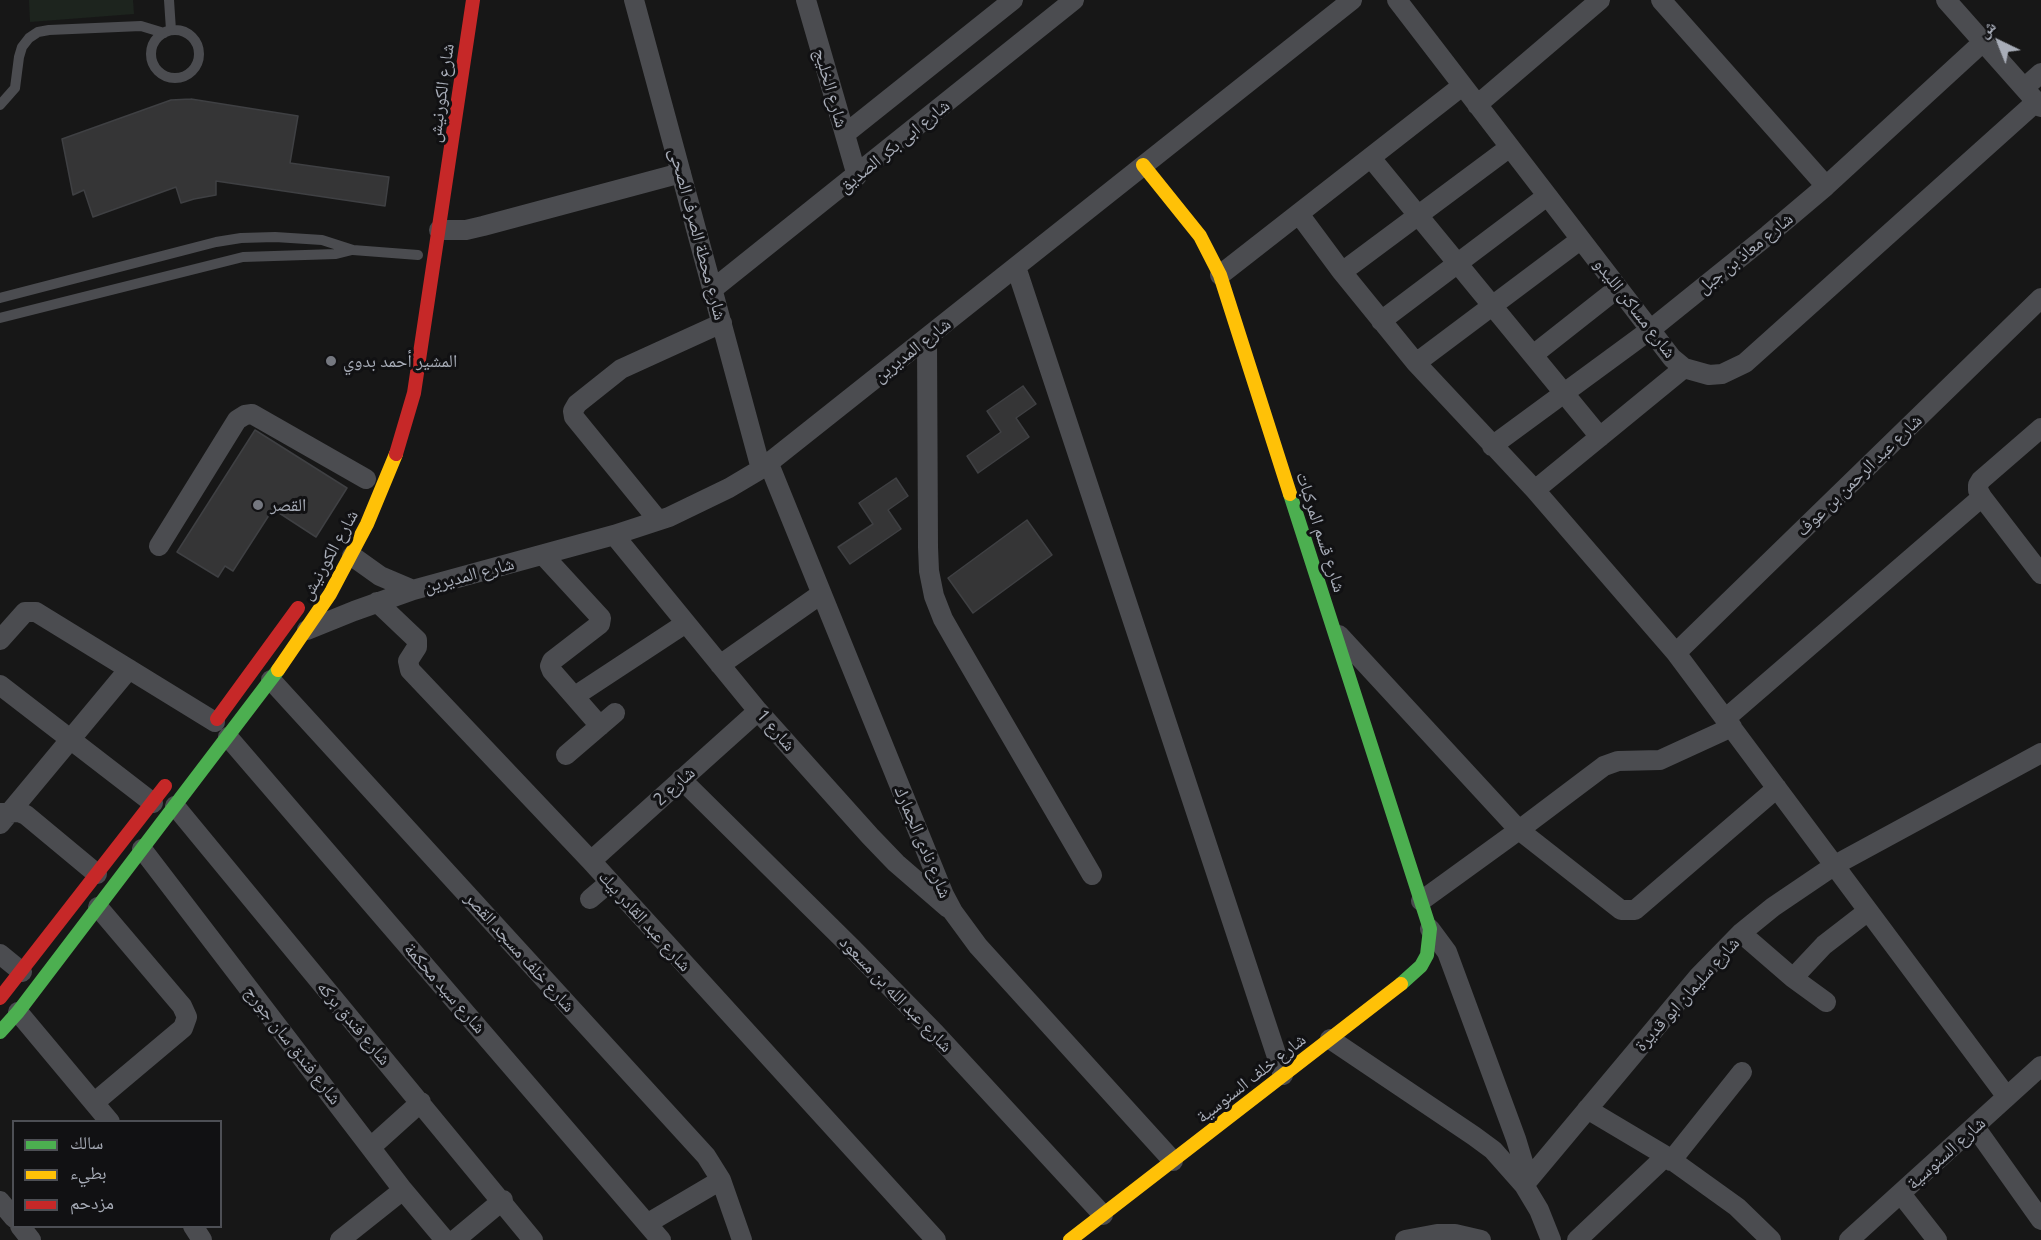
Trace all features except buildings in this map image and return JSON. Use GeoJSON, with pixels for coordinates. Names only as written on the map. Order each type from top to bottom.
{"type":"FeatureCollection","features":[{"type":"Feature","properties":{"kind":"street","name":"شارع الكورنيش"},"geometry":{"type":"LineString","coordinates":[[217,730],[271,680],[307,630],[352,556],[381,492],[404,427],[414,393],[473,0]]}},
{"type":"Feature","properties":{"kind":"street","name":"شارع محطة الصرف الصحى"},"geometry":{"type":"LineString","coordinates":[[634,0],[722,323],[765,466]]}},
{"type":"Feature","properties":{"kind":"street","name":"شارع الخليج"},"geometry":{"type":"LineString","coordinates":[[806,0],[857,176]]}},
{"type":"Feature","properties":{"kind":"street"},"geometry":{"type":"LineString","coordinates":[[845,134],[1013,0]]}},
{"type":"Feature","properties":{"kind":"street","name":"شارع ابى بكر الصديق"},"geometry":{"type":"LineString","coordinates":[[713,290],[1074,0]]}},
{"type":"Feature","properties":{"kind":"street","name":"شارع المديرين"},"geometry":{"type":"LineString","coordinates":[[307,630],[413,590],[614,535],[658,520],[699,503],[765,466],[1352,0]]}},
{"type":"Feature","properties":{"kind":"street","name":"شارع مساكن الليدو"},"geometry":{"type":"LineString","coordinates":[[1396,0],[1672,358],[1684,368],[1709,375],[1722,374],[1745,363],[2034,99],[2041,73]]}},
{"type":"Feature","properties":{"kind":"street"},"geometry":{"type":"LineString","coordinates":[[1477,105],[1600,0]]}},
{"type":"Feature","properties":{"kind":"street"},"geometry":{"type":"LineString","coordinates":[[1661,0],[1826,186]]}},
{"type":"Feature","properties":{"kind":"street"},"geometry":{"type":"LineString","coordinates":[[1946,0],[2034,99]]}},
{"type":"Feature","properties":{"kind":"street","name":"شارع معاذ بن جبل"},"geometry":{"type":"LineString","coordinates":[[1492,446],[1650,330],[1826,186],[1983,42]]}},
{"type":"Feature","properties":{"kind":"street"},"geometry":{"type":"LineString","coordinates":[[1220,275],[1462,86]]}},
{"type":"Feature","properties":{"kind":"street"},"geometry":{"type":"LineString","coordinates":[[1342,272],[1510,147]]}},
{"type":"Feature","properties":{"kind":"street"},"geometry":{"type":"LineString","coordinates":[[1371,158],[1600,437]]}},
{"type":"Feature","properties":{"kind":"street","name":"شارع قسم المركبات"},"geometry":{"type":"LineString","coordinates":[[1143,165],[1200,236],[1220,275],[1430,929]]}},
{"type":"Feature","properties":{"kind":"street"},"geometry":{"type":"LineString","coordinates":[[439,231],[466,230],[483,226],[681,173]]}},
{"type":"Feature","properties":{"kind":"street"},"geometry":{"type":"LineString","coordinates":[[1381,321],[1547,196]]}},
{"type":"Feature","properties":{"kind":"street"},"geometry":{"type":"LineString","coordinates":[[1299,214],[1342,272],[1416,363],[1535,490],[1676,653],[2007,1097]]}},
{"type":"Feature","properties":{"kind":"street"},"geometry":{"type":"LineString","coordinates":[[1416,363],[1580,240]]}},
{"type":"Feature","properties":{"kind":"street"},"geometry":{"type":"LineString","coordinates":[[418,255],[436,256]]}},
{"type":"Feature","properties":{"kind":"street"},"geometry":{"type":"LineString","coordinates":[[1016,267],[1283,1075]]}},
{"type":"Feature","properties":{"kind":"street"},"geometry":{"type":"LineString","coordinates":[[1533,355],[1618,288]]}},
{"type":"Feature","properties":{"kind":"street","name":"شارع عبد الرحمن بن عوف"},"geometry":{"type":"LineString","coordinates":[[1676,653],[2041,297]]}},
{"type":"Feature","properties":{"kind":"street"},"geometry":{"type":"LineString","coordinates":[[658,520],[574,417],[573,411],[577,404],[621,369],[722,323]]}},
{"type":"Feature","properties":{"kind":"street"},"geometry":{"type":"LineString","coordinates":[[927,339],[928,547],[929,571],[934,596],[943,619],[1092,875]]}},
{"type":"Feature","properties":{"kind":"street"},"geometry":{"type":"LineString","coordinates":[[1535,490],[1684,368]]}},
{"type":"Feature","properties":{"kind":"street"},"geometry":{"type":"LineString","coordinates":[[159,546],[237,420],[245,415],[252,414],[367,477]]}},
{"type":"Feature","properties":{"kind":"street"},"geometry":{"type":"LineString","coordinates":[[2041,428],[1978,485],[1982,497],[2041,574]]}},
{"type":"Feature","properties":{"kind":"street","name":"شارع نادى الجمارك"},"geometry":{"type":"LineString","coordinates":[[765,466],[821,594],[944,896],[953,912],[978,946],[1173,1161]]}},
{"type":"Feature","properties":{"kind":"street"},"geometry":{"type":"LineString","coordinates":[[1421,901],[1604,766],[1618,761],[1660,760],[1728,723],[1982,497]]}},
{"type":"Feature","properties":{"kind":"street","name":"شارع 1"},"geometry":{"type":"LineString","coordinates":[[614,535],[758,711],[870,836],[924,888],[953,912]]}},
{"type":"Feature","properties":{"kind":"street"},"geometry":{"type":"LineString","coordinates":[[543,555],[601,618],[600,624],[551,663],[552,671],[574,696],[607,720],[566,755]]}},
{"type":"Feature","properties":{"kind":"street","name":"شارع المديرين"},"geometry":{"type":"LineString","coordinates":[[352,556],[380,576],[413,590]]}},
{"type":"Feature","properties":{"kind":"street"},"geometry":{"type":"LineString","coordinates":[[720,664],[821,594]]}},
{"type":"Feature","properties":{"kind":"street","name":"شارع الكورنيش"},"geometry":{"type":"LineString","coordinates":[[6,1023],[175,806],[217,730],[307,595]]}},
{"type":"Feature","properties":{"kind":"street","name":"شارع عبد القادر بيك"},"geometry":{"type":"LineString","coordinates":[[377,602],[417,640],[417,647],[408,661],[410,670],[591,861],[936,1240]]}},
{"type":"Feature","properties":{"kind":"street","name":"شارع سيد محكمة"},"geometry":{"type":"LineString","coordinates":[[0,640],[20,615],[31,611],[129,669],[217,730],[661,1240]]}},
{"type":"Feature","properties":{"kind":"street"},"geometry":{"type":"LineString","coordinates":[[574,696],[686,623]]}},
{"type":"Feature","properties":{"kind":"street"},"geometry":{"type":"LineString","coordinates":[[1334,628],[1519,830],[1622,910],[1635,910],[1777,788]]}},
{"type":"Feature","properties":{"kind":"street"},"geometry":{"type":"LineString","coordinates":[[3,816],[129,669]]}},
{"type":"Feature","properties":{"kind":"street","name":"شارع خلف مسجد القصر"},"geometry":{"type":"LineString","coordinates":[[271,680],[706,1156],[721,1180],[742,1240]]}},
{"type":"Feature","properties":{"kind":"street"},"geometry":{"type":"LineString","coordinates":[[0,685],[153,802]]}},
{"type":"Feature","properties":{"kind":"street","name":"شارع 2"},"geometry":{"type":"LineString","coordinates":[[591,861],[758,711]]}},
{"type":"Feature","properties":{"kind":"street","name":"شارع سليمان ابو قديرة"},"geometry":{"type":"LineString","coordinates":[[1524,1185],[1699,976],[1741,933],[1782,900],[1835,866],[2041,753]]}},
{"type":"Feature","properties":{"kind":"street"},"geometry":{"type":"LineString","coordinates":[[0,998],[173,776]]}},
{"type":"Feature","properties":{"kind":"street","name":"شارع عبد الله بن مسعود"},"geometry":{"type":"LineString","coordinates":[[681,780],[867,964],[1018,1121],[1102,1215]]}},
{"type":"Feature","properties":{"kind":"street","name":"شارع فندق بركه"},"geometry":{"type":"LineString","coordinates":[[175,806],[503,1200],[533,1240]]}},
{"type":"Feature","properties":{"kind":"street"},"geometry":{"type":"LineString","coordinates":[[3,816],[19,812],[26,815],[97,874]]}},
{"type":"Feature","properties":{"kind":"street","name":"شارع فندق سان جورج"},"geometry":{"type":"LineString","coordinates":[[142,849],[403,1190],[445,1240]]}},
{"type":"Feature","properties":{"kind":"street"},"geometry":{"type":"LineString","coordinates":[[590,899],[610,882]]}},
{"type":"Feature","properties":{"kind":"street"},"geometry":{"type":"LineString","coordinates":[[95,1102],[183,1028],[187,1017],[182,1006],[98,907]]}},
{"type":"Feature","properties":{"kind":"street"},"geometry":{"type":"LineString","coordinates":[[1793,978],[1824,945],[1868,910]]}},
{"type":"Feature","properties":{"kind":"street"},"geometry":{"type":"LineString","coordinates":[[1430,929],[1447,952],[1516,1138],[1522,1162],[1524,1185]]}},
{"type":"Feature","properties":{"kind":"street","name":"شارع خلف السنوسية"},"geometry":{"type":"LineString","coordinates":[[1070,1240],[1412,975],[1427,955],[1430,929]]}},
{"type":"Feature","properties":{"kind":"street"},"geometry":{"type":"LineString","coordinates":[[1741,933],[1793,978],[1826,1002]]}},
{"type":"Feature","properties":{"kind":"street"},"geometry":{"type":"LineString","coordinates":[[0,954],[22,972]]}},
{"type":"Feature","properties":{"kind":"street"},"geometry":{"type":"LineString","coordinates":[[6,1023],[95,1102],[108,1120]]}},
{"type":"Feature","properties":{"kind":"street"},"geometry":{"type":"LineString","coordinates":[[1330,1039],[1474,1136],[1501,1159],[1524,1185],[1539,1210],[1551,1240]]}},
{"type":"Feature","properties":{"kind":"street","name":"شارع السنوسية"},"geometry":{"type":"LineString","coordinates":[[1850,1240],[2041,1066]]}},
{"type":"Feature","properties":{"kind":"street"},"geometry":{"type":"LineString","coordinates":[[1577,1240],[1668,1158],[1742,1072]]}},
{"type":"Feature","properties":{"kind":"street"},"geometry":{"type":"LineString","coordinates":[[371,1147],[421,1102]]}},
{"type":"Feature","properties":{"kind":"street"},"geometry":{"type":"LineString","coordinates":[[1587,1109],[1668,1158],[1737,1207],[1771,1240]]}},
{"type":"Feature","properties":{"kind":"street"},"geometry":{"type":"LineString","coordinates":[[1975,1128],[2041,1220]]}},
{"type":"Feature","properties":{"kind":"street"},"geometry":{"type":"LineString","coordinates":[[648,1223],[721,1180]]}},
{"type":"Feature","properties":{"kind":"street"},"geometry":{"type":"LineString","coordinates":[[340,1240],[403,1190]]}},
{"type":"Feature","properties":{"kind":"street"},"geometry":{"type":"LineString","coordinates":[[1901,1194],[1937,1240]]}},
{"type":"Feature","properties":{"kind":"street"},"geometry":{"type":"LineString","coordinates":[[456,1240],[503,1200]]}},
{"type":"Feature","properties":{"kind":"street"},"geometry":{"type":"LineString","coordinates":[[0,1201],[12,1216]]}},
{"type":"Feature","properties":{"kind":"street"},"geometry":{"type":"LineString","coordinates":[[21,1228],[31,1240]]}},
{"type":"Feature","properties":{"kind":"street"},"geometry":{"type":"LineString","coordinates":[[1404,1240],[1437,1234],[1455,1234],[1481,1240]]}},
{"type":"Feature","properties":{"kind":"lane"},"geometry":{"type":"LineString","coordinates":[[168,31],[169,0]]}},
{"type":"Feature","properties":{"kind":"lane"},"geometry":{"type":"LineString","coordinates":[[0,105],[15,88],[18,57],[22,46],[38,32],[141,26],[187,33],[197,45],[199,52],[195,67],[182,76],[167,76],[155,66],[151,51],[158,37],[168,31]]}},
{"type":"Feature","properties":{"kind":"lane"},"geometry":{"type":"LineString","coordinates":[[0,298],[216,242],[241,238],[275,237],[322,240],[353,250],[418,255]]}},
{"type":"Feature","properties":{"kind":"lane"},"geometry":{"type":"LineString","coordinates":[[0,318],[243,257],[336,254],[353,250]]}},
{"type":"Feature","properties":{"kind":"shaded area"},"geometry":{"type":"Polygon","coordinates":[[[29,0],[133,0],[134,14],[30,22],[29,0]]]}},
{"type":"Feature","properties":{"kind":"traffic: fast"},"geometry":{"type":"LineString","coordinates":[[1290,494],[1430,929],[1427,955],[1421,966],[1401,984]]}},
{"type":"Feature","properties":{"kind":"traffic: fast"},"geometry":{"type":"LineString","coordinates":[[0,1032],[18,1012],[278,670]]}},
{"type":"Feature","properties":{"kind":"traffic: slow"},"geometry":{"type":"LineString","coordinates":[[1143,165],[1200,236],[1220,275],[1290,494]]}},
{"type":"Feature","properties":{"kind":"traffic: slow"},"geometry":{"type":"LineString","coordinates":[[278,670],[330,594],[367,524],[396,454]]}},
{"type":"Feature","properties":{"kind":"traffic: slow"},"geometry":{"type":"LineString","coordinates":[[1070,1240],[1401,984]]}},
{"type":"Feature","properties":{"kind":"traffic: jam"},"geometry":{"type":"LineString","coordinates":[[396,454],[414,393],[473,0]]}},
{"type":"Feature","properties":{"kind":"traffic: jam"},"geometry":{"type":"LineString","coordinates":[[217,719],[298,608]]}},
{"type":"Feature","properties":{"kind":"traffic: jam"},"geometry":{"type":"LineString","coordinates":[[0,998],[165,786]]}},
{"type":"Feature","properties":{"kind":"place","name":"المشير أحمد بدوي"},"geometry":{"type":"Point","coordinates":[331,361]}},
{"type":"Feature","properties":{"kind":"place","name":"القصر"},"geometry":{"type":"Point","coordinates":[258,505]}}]}
